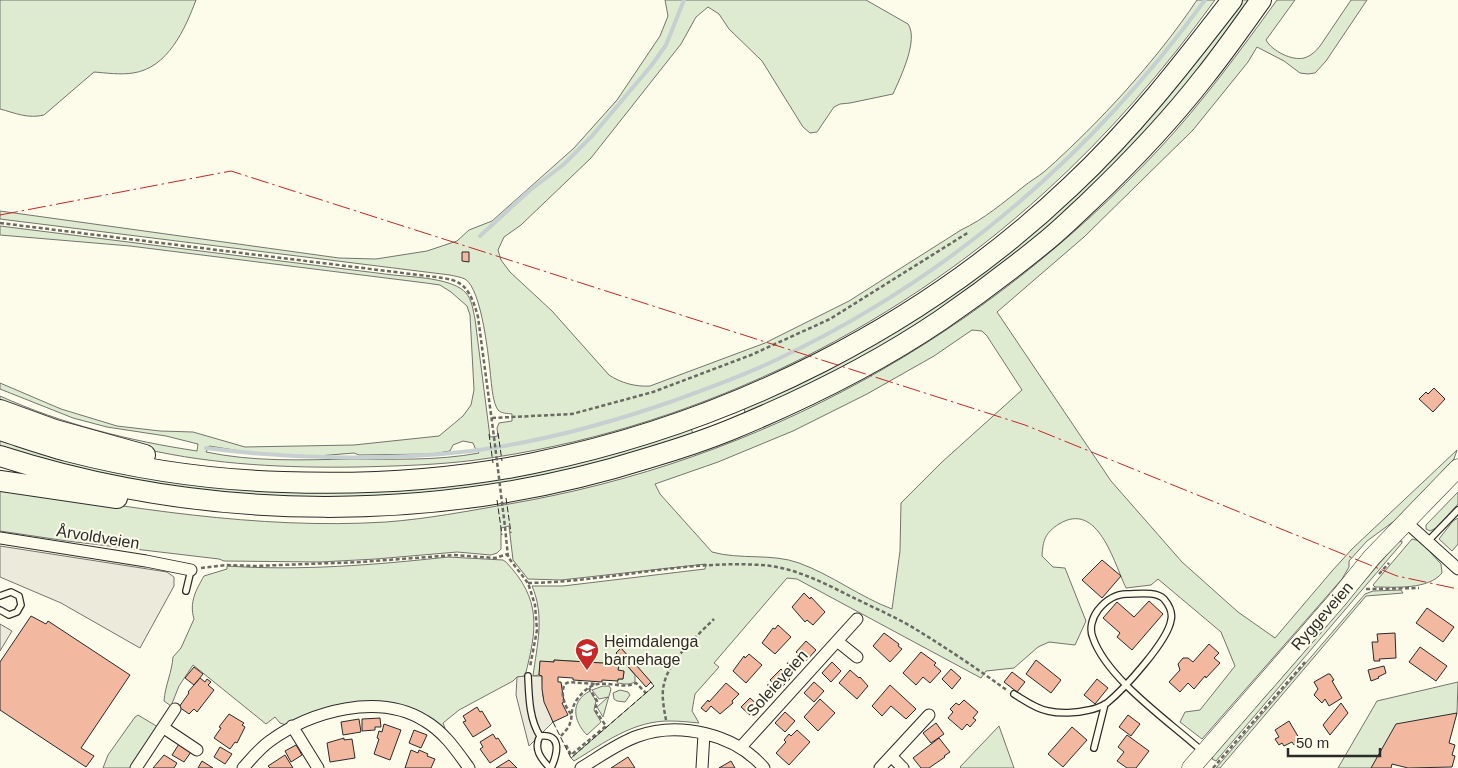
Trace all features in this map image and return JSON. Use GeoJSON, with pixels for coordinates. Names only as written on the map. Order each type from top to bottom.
{"type":"FeatureCollection","features":[{"type":"Feature","properties":{"kind":"highway"},"geometry":{"type":"LineString","coordinates":[[0,430],[66,450],[110,460],[206,476],[280,482],[414,480],[483,472],[584,452],[652,432],[737,401],[812,367],[894,322],[986,258],[1036,218],[1076,182],[1143,112],[1174,76],[1232,0]]}},
{"type":"Feature","properties":{"kind":"highway"},"geometry":{"type":"LineString","coordinates":[[0,456],[78,478],[161,495],[302,507],[394,505],[508,492],[583,476],[672,451],[727,432],[803,398],[872,362],[943,319],[1047,240],[1123,169],[1162,126],[1205,76],[1261,0]]}},
{"type":"Feature","properties":{"kind":"highway"},"geometry":{"type":"LineString","coordinates":[[0,410],[55,430],[142,454],[206,476]]}},
{"type":"Feature","properties":{"kind":"highway"},"geometry":{"type":"LineString","coordinates":[[0,481],[178,506],[206,500]]}},
{"type":"Feature","properties":{"kind":"main road","name":"Ryggeveien"},"geometry":{"type":"LineString","coordinates":[[1191,768],[1372,558],[1458,468]]}},
{"type":"Feature","properties":{"kind":"street"},"geometry":{"type":"LineString","coordinates":[[1406,522],[1458,569]]}},
{"type":"Feature","properties":{"kind":"street","name":"Årvoldveien"},"geometry":{"type":"LineString","coordinates":[[0,538],[191,570]]}},
{"type":"Feature","properties":{"kind":"street","name":"Soleieveien"},"geometry":{"type":"LineString","coordinates":[[740,748],[857,619]]}},
{"type":"Feature","properties":{"kind":"street"},"geometry":{"type":"LineString","coordinates":[[837,641],[857,657]]}},
{"type":"Feature","properties":{"kind":"street"},"geometry":{"type":"LineString","coordinates":[[243,768],[268,742],[292,726],[310,718],[350,708],[389,708],[424,720],[438,730],[454,747],[469,768]]}},
{"type":"Feature","properties":{"kind":"street"},"geometry":{"type":"LineString","coordinates":[[136,768],[175,710]]}},
{"type":"Feature","properties":{"kind":"street"},"geometry":{"type":"LineString","coordinates":[[880,768],[929,715]]}},
{"type":"Feature","properties":{"kind":"street"},"geometry":{"type":"LineString","coordinates":[[292,726],[318,768]]}},
{"type":"Feature","properties":{"kind":"street"},"geometry":{"type":"LineString","coordinates":[[164,728],[197,750]]}},
{"type":"Feature","properties":{"kind":"street"},"geometry":{"type":"LineString","coordinates":[[581,768],[638,736],[667,729],[723,738],[757,760],[764,768]]}},
{"type":"Feature","properties":{"kind":"street"},"geometry":{"type":"LineString","coordinates":[[702,768],[704,734]]}},
{"type":"Feature","properties":{"kind":"street"},"geometry":{"type":"LineString","coordinates":[[891,756],[903,768]]}},
{"type":"Feature","properties":{"kind":"lane"},"geometry":{"type":"LineString","coordinates":[[1428,541],[1458,510]]}},
{"type":"Feature","properties":{"kind":"lane"},"geometry":{"type":"LineString","coordinates":[[186,591],[191,570]]}},
{"type":"Feature","properties":{"kind":"lane"},"geometry":{"type":"LineString","coordinates":[[0,596],[11,592],[19,596],[22,605],[17,612],[9,615],[0,610]]}},
{"type":"Feature","properties":{"kind":"lane"},"geometry":{"type":"LineString","coordinates":[[1014,694],[1046,711],[1065,713],[1088,711],[1105,704],[1126,684],[1153,653],[1166,633],[1171,620],[1171,610],[1163,598],[1155,594],[1124,594],[1110,598],[1096,613],[1091,626],[1092,637],[1102,657],[1126,684],[1204,753]]}},
{"type":"Feature","properties":{"kind":"lane"},"geometry":{"type":"LineString","coordinates":[[528,676],[529,698],[536,730],[540,736]]}},
{"type":"Feature","properties":{"kind":"lane"},"geometry":{"type":"LineString","coordinates":[[1094,748],[1105,704]]}},
{"type":"Feature","properties":{"kind":"lane"},"geometry":{"type":"LineString","coordinates":[[546,735],[556,743],[558,750],[550,768],[538,753],[537,746],[540,736],[546,735]]}},
{"type":"Feature","properties":{"kind":"path"},"geometry":{"type":"LineString","coordinates":[[0,222],[409,274],[455,281],[468,288],[478,316],[508,554],[511,562],[528,583],[537,616],[536,643],[528,676]]}},
{"type":"Feature","properties":{"kind":"path"},"geometry":{"type":"LineString","coordinates":[[492,418],[572,414],[653,392],[751,356],[830,319],[969,232]]}},
{"type":"Feature","properties":{"kind":"path"},"geometry":{"type":"LineString","coordinates":[[191,570],[227,565],[254,566],[361,562],[454,555],[495,558],[508,554]]}},
{"type":"Feature","properties":{"kind":"path"},"geometry":{"type":"LineString","coordinates":[[528,583],[561,583],[708,566]]}},
{"type":"Feature","properties":{"kind":"path"},"geometry":{"type":"LineString","coordinates":[[1366,589],[1419,588]]}},
{"type":"Feature","properties":{"kind":"path"},"geometry":{"type":"LineString","coordinates":[[667,729],[663,706],[663,685],[669,669],[714,619]]}},
{"type":"Feature","properties":{"kind":"path"},"geometry":{"type":"LineString","coordinates":[[572,715],[567,709],[562,692],[565,684],[575,682],[628,686],[636,683],[646,693]]}},
{"type":"Feature","properties":{"kind":"path"},"geometry":{"type":"LineString","coordinates":[[556,743],[570,723],[576,702],[589,688],[597,684]]}},
{"type":"Feature","properties":{"kind":"path"},"geometry":{"type":"LineString","coordinates":[[562,736],[571,755],[606,726],[595,710],[597,701],[589,688]]}},
{"type":"Feature","properties":{"kind":"green space"},"geometry":{"type":"Polygon","coordinates":[[[0,0],[196,0],[174,46],[156,64],[145,70],[133,73],[94,72],[44,115],[32,116],[0,109],[0,0]]]}},
{"type":"Feature","properties":{"kind":"green space"},"geometry":{"type":"Polygon","coordinates":[[[665,0],[866,0],[908,24],[911,31],[911,39],[904,69],[893,94],[840,104],[834,107],[817,132],[810,133],[803,127],[762,61],[729,29],[719,14],[708,7],[696,17],[681,44],[591,158],[521,225],[504,237],[498,250],[501,260],[510,272],[552,311],[609,375],[639,386],[650,386],[765,343],[849,301],[985,216],[1045,171],[1086,132],[1164,46],[1197,0],[1215,0],[1156,76],[1091,148],[1045,192],[985,243],[920,290],[852,332],[781,369],[707,400],[631,426],[554,446],[461,462],[358,467],[278,466],[198,459],[145,449],[90,433],[0,401],[0,396],[48,415],[122,437],[197,451],[198,444],[166,436],[107,427],[73,418],[0,389],[0,383],[61,409],[117,426],[160,431],[193,432],[245,447],[354,445],[439,436],[463,416],[471,405],[474,390],[470,315],[467,306],[440,285],[130,246],[0,235],[0,226],[421,278],[452,284],[466,293],[472,305],[490,437],[498,436],[497,428],[499,423],[512,421],[512,414],[503,413],[498,410],[495,403],[484,326],[476,296],[471,285],[465,279],[450,275],[0,219],[0,211],[339,258],[376,259],[427,251],[457,241],[469,230],[492,221],[574,148],[617,100],[660,36],[668,16],[665,0]],[[463,441],[453,445],[450,451],[432,454],[359,455],[354,453],[306,457],[259,454],[209,446],[206,452],[278,460],[415,459],[479,453],[473,443],[463,441]]]}},
{"type":"Feature","properties":{"kind":"green space"},"geometry":{"type":"Polygon","coordinates":[[[1242,0],[1251,0],[1152,126],[1062,216],[1020,252],[928,318],[837,372],[745,414],[744,407],[855,355],[1136,133],[1174,90],[1242,0]]]}},
{"type":"Feature","properties":{"kind":"green space"},"geometry":{"type":"Polygon","coordinates":[[[1277,0],[1295,0],[1266,40],[1273,48],[1288,57],[1299,59],[1309,56],[1320,46],[1351,0],[1367,0],[1326,61],[1315,73],[1300,73],[1284,61],[1257,47],[1248,62],[1193,130],[1084,237],[997,312],[1111,481],[1182,562],[1238,612],[1275,638],[1352,549],[1457,450],[1454,459],[1401,516],[1367,541],[1349,561],[1349,567],[1342,579],[1202,739],[1180,722],[1185,712],[1200,710],[1235,666],[1221,632],[1158,579],[1151,585],[1126,588],[1103,538],[1094,527],[1084,520],[1073,519],[1054,527],[1046,537],[1042,556],[1053,567],[1065,568],[1086,621],[1075,645],[1049,642],[1038,647],[1014,668],[986,671],[981,678],[797,579],[787,578],[714,663],[719,667],[695,694],[692,711],[699,723],[671,721],[644,724],[608,740],[574,761],[571,758],[654,686],[621,648],[616,653],[635,675],[635,682],[633,683],[617,683],[618,679],[623,679],[624,672],[618,670],[619,664],[554,660],[554,662],[540,662],[539,675],[533,676],[539,619],[536,597],[532,586],[563,586],[705,569],[706,564],[561,580],[528,579],[513,560],[509,526],[501,528],[501,549],[491,555],[457,552],[320,562],[224,561],[0,531],[0,487],[144,509],[240,520],[337,524],[386,522],[432,517],[509,504],[602,484],[692,457],[779,422],[863,380],[943,332],[1019,277],[1091,216],[1175,131],[1235,57],[1277,0]],[[972,330],[934,356],[867,394],[793,431],[718,462],[655,484],[660,494],[712,552],[734,556],[778,558],[799,563],[892,609],[900,551],[901,503],[942,462],[1022,390],[982,331],[972,330]]]}},
{"type":"Feature","properties":{"kind":"green space"},"geometry":{"type":"Polygon","coordinates":[[[691,428],[693,434],[630,455],[510,484],[364,499],[221,494],[121,479],[0,448],[0,440],[330,492],[691,428]]]}},
{"type":"Feature","properties":{"kind":"green space"},"geometry":{"type":"Polygon","coordinates":[[[1458,492],[1458,504],[1436,528],[1430,531],[1426,529],[1426,525],[1458,492]]]}},
{"type":"Feature","properties":{"kind":"green space"},"geometry":{"type":"Polygon","coordinates":[[[1458,518],[1458,544],[1452,551],[1439,539],[1453,521],[1458,518]]]}},
{"type":"Feature","properties":{"kind":"green space"},"geometry":{"type":"Polygon","coordinates":[[[1412,539],[1420,541],[1441,564],[1442,573],[1436,578],[1420,585],[1375,587],[1373,585],[1412,539]]]}},
{"type":"Feature","properties":{"kind":"green space"},"geometry":{"type":"Polygon","coordinates":[[[1402,541],[1216,761],[1212,759],[1398,542],[1402,541]]]}},
{"type":"Feature","properties":{"kind":"green space"},"geometry":{"type":"Polygon","coordinates":[[[448,557],[503,560],[506,562],[526,589],[534,616],[534,629],[525,676],[517,677],[459,710],[443,723],[445,728],[442,728],[424,715],[324,709],[310,713],[286,725],[280,723],[275,717],[266,724],[193,665],[179,686],[171,706],[164,701],[173,657],[181,648],[194,619],[193,602],[196,591],[204,576],[227,569],[227,566],[282,568],[338,566],[448,557]]]}},
{"type":"Feature","properties":{"kind":"green space"},"geometry":{"type":"Polygon","coordinates":[[[1401,590],[1403,593],[1366,596],[1220,768],[1216,768],[1365,594],[1373,591],[1401,590]]]}},
{"type":"Feature","properties":{"kind":"green space"},"geometry":{"type":"Polygon","coordinates":[[[1458,682],[1457,713],[1371,768],[1338,768],[1377,701],[1458,682]]]}},
{"type":"Feature","properties":{"kind":"green space"},"geometry":{"type":"Polygon","coordinates":[[[609,686],[611,689],[603,717],[597,707],[608,697],[599,699],[592,690],[609,686]]]}},
{"type":"Feature","properties":{"kind":"green space"},"geometry":{"type":"Polygon","coordinates":[[[620,690],[628,692],[630,695],[625,702],[614,699],[613,693],[620,690]]]}},
{"type":"Feature","properties":{"kind":"green space"},"geometry":{"type":"Polygon","coordinates":[[[590,691],[596,701],[594,710],[601,722],[587,735],[579,724],[576,711],[579,700],[590,691]]]}},
{"type":"Feature","properties":{"kind":"green space"},"geometry":{"type":"Polygon","coordinates":[[[138,715],[158,727],[132,768],[103,768],[108,755],[138,715]]]}},
{"type":"Feature","properties":{"kind":"green space"},"geometry":{"type":"Polygon","coordinates":[[[999,726],[1014,768],[961,768],[960,767],[999,726]]]}},
{"type":"Feature","properties":{"kind":"shaded area"},"geometry":{"type":"Polygon","coordinates":[[[0,546],[167,572],[174,577],[174,586],[140,648],[61,603],[0,577],[0,546]]]}},
{"type":"Feature","properties":{"kind":"shaded area"},"geometry":{"type":"Polygon","coordinates":[[[0,624],[12,631],[0,651],[0,624]]]}},
{"type":"Feature","properties":{"kind":"shaded area"},"geometry":{"type":"Polygon","coordinates":[[[542,676],[543,696],[553,722],[529,746],[516,695],[517,677],[542,676]]]}},
{"type":"Feature","properties":{"kind":"building"},"geometry":{"type":"Polygon","coordinates":[[[462,252],[469,252],[469,262],[462,261],[462,252]]]}},
{"type":"Feature","properties":{"kind":"building"},"geometry":{"type":"Polygon","coordinates":[[[1434,388],[1445,399],[1433,412],[1419,399],[1426,392],[1428,394],[1434,388]]]}},
{"type":"Feature","properties":{"kind":"building"},"geometry":{"type":"Polygon","coordinates":[[[1102,560],[1121,576],[1102,598],[1082,580],[1102,560]]]}},
{"type":"Feature","properties":{"kind":"building"},"geometry":{"type":"Polygon","coordinates":[[[804,593],[810,599],[811,597],[825,612],[813,625],[807,620],[805,622],[792,607],[804,593]]]}},
{"type":"Feature","properties":{"kind":"building"},"geometry":{"type":"Polygon","coordinates":[[[1149,601],[1163,614],[1132,650],[1117,637],[1120,633],[1103,618],[1117,602],[1134,617],[1149,601]]]}},
{"type":"Feature","properties":{"kind":"building"},"geometry":{"type":"Polygon","coordinates":[[[1427,608],[1454,627],[1443,642],[1416,623],[1427,608]]]}},
{"type":"Feature","properties":{"kind":"building"},"geometry":{"type":"Polygon","coordinates":[[[31,616],[46,624],[48,621],[130,675],[81,748],[94,756],[86,767],[0,710],[0,662],[31,616]]]}},
{"type":"Feature","properties":{"kind":"building"},"geometry":{"type":"Polygon","coordinates":[[[778,625],[791,637],[775,654],[762,643],[773,628],[775,629],[778,625]]]}},
{"type":"Feature","properties":{"kind":"building"},"geometry":{"type":"Polygon","coordinates":[[[884,633],[899,644],[898,646],[902,649],[890,662],[873,646],[884,633]]]}},
{"type":"Feature","properties":{"kind":"building"},"geometry":{"type":"Polygon","coordinates":[[[1395,633],[1396,658],[1374,661],[1372,642],[1378,642],[1377,634],[1395,633]]]}},
{"type":"Feature","properties":{"kind":"building"},"geometry":{"type":"Polygon","coordinates":[[[806,641],[816,650],[806,661],[796,652],[806,641]]]}},
{"type":"Feature","properties":{"kind":"building"},"geometry":{"type":"Polygon","coordinates":[[[1209,644],[1219,653],[1214,658],[1220,663],[1194,689],[1188,683],[1180,692],[1169,682],[1180,670],[1178,664],[1183,658],[1188,658],[1193,662],[1209,644]]]}},
{"type":"Feature","properties":{"kind":"building"},"geometry":{"type":"Polygon","coordinates":[[[1420,647],[1447,666],[1436,681],[1409,662],[1420,647]]]}},
{"type":"Feature","properties":{"kind":"building"},"geometry":{"type":"Polygon","coordinates":[[[621,648],[651,682],[646,687],[616,653],[621,648]]]}},
{"type":"Feature","properties":{"kind":"building"},"geometry":{"type":"Polygon","coordinates":[[[921,652],[936,663],[934,665],[941,671],[930,683],[923,677],[916,685],[903,673],[921,652]]]}},
{"type":"Feature","properties":{"kind":"building"},"geometry":{"type":"Polygon","coordinates":[[[749,654],[762,665],[746,683],[733,671],[744,656],[745,658],[749,654]]]}},
{"type":"Feature","properties":{"kind":"building"},"geometry":{"type":"Polygon","coordinates":[[[554,660],[619,664],[618,670],[624,671],[623,679],[618,679],[618,681],[602,680],[602,682],[558,677],[558,682],[561,682],[564,702],[562,703],[568,715],[553,722],[544,702],[542,676],[539,675],[540,661],[554,662],[554,660]]]}},
{"type":"Feature","properties":{"kind":"building"},"geometry":{"type":"Polygon","coordinates":[[[1036,660],[1061,680],[1051,693],[1026,674],[1036,660]]]}},
{"type":"Feature","properties":{"kind":"building"},"geometry":{"type":"Polygon","coordinates":[[[832,662],[841,671],[831,682],[822,673],[832,662]]]}},
{"type":"Feature","properties":{"kind":"building"},"geometry":{"type":"Polygon","coordinates":[[[1384,666],[1386,673],[1371,681],[1368,670],[1384,666]]]}},
{"type":"Feature","properties":{"kind":"building"},"geometry":{"type":"Polygon","coordinates":[[[194,667],[203,674],[194,685],[185,678],[194,667]]]}},
{"type":"Feature","properties":{"kind":"building"},"geometry":{"type":"Polygon","coordinates":[[[781,669],[790,679],[779,690],[770,680],[781,669]]]}},
{"type":"Feature","properties":{"kind":"building"},"geometry":{"type":"Polygon","coordinates":[[[951,669],[961,678],[952,689],[942,679],[951,669]]]}},
{"type":"Feature","properties":{"kind":"building"},"geometry":{"type":"Polygon","coordinates":[[[850,670],[868,686],[857,699],[839,683],[850,670]]]}},
{"type":"Feature","properties":{"kind":"building"},"geometry":{"type":"Polygon","coordinates":[[[1012,672],[1025,682],[1017,692],[1004,682],[1012,672]]]}},
{"type":"Feature","properties":{"kind":"building"},"geometry":{"type":"Polygon","coordinates":[[[1328,674],[1334,680],[1332,681],[1342,698],[1329,706],[1325,699],[1322,703],[1314,695],[1318,689],[1314,682],[1328,674]]]}},
{"type":"Feature","properties":{"kind":"building"},"geometry":{"type":"Polygon","coordinates":[[[200,678],[205,682],[207,679],[211,682],[208,685],[214,690],[197,712],[194,709],[189,714],[179,707],[188,692],[200,678]]]}},
{"type":"Feature","properties":{"kind":"building"},"geometry":{"type":"Polygon","coordinates":[[[1097,679],[1108,688],[1095,704],[1084,695],[1097,679]]]}},
{"type":"Feature","properties":{"kind":"building"},"geometry":{"type":"Polygon","coordinates":[[[814,682],[824,691],[814,702],[804,693],[814,682]]]}},
{"type":"Feature","properties":{"kind":"building"},"geometry":{"type":"Polygon","coordinates":[[[726,683],[739,694],[732,701],[733,703],[720,714],[711,706],[706,712],[701,708],[708,700],[709,702],[726,683]]]}},
{"type":"Feature","properties":{"kind":"building"},"geometry":{"type":"Polygon","coordinates":[[[890,685],[916,709],[906,719],[891,706],[882,716],[872,706],[890,685]]]}},
{"type":"Feature","properties":{"kind":"building"},"geometry":{"type":"Polygon","coordinates":[[[750,698],[759,706],[751,716],[741,707],[750,698]]]}},
{"type":"Feature","properties":{"kind":"building"},"geometry":{"type":"Polygon","coordinates":[[[820,699],[835,713],[818,731],[804,717],[820,699]]]}},
{"type":"Feature","properties":{"kind":"building"},"geometry":{"type":"Polygon","coordinates":[[[964,700],[978,712],[973,718],[976,720],[970,727],[967,724],[962,730],[948,718],[953,712],[950,709],[956,703],[959,705],[964,700]]]}},
{"type":"Feature","properties":{"kind":"building"},"geometry":{"type":"Polygon","coordinates":[[[1341,703],[1348,713],[1330,735],[1323,725],[1341,703]]]}},
{"type":"Feature","properties":{"kind":"building"},"geometry":{"type":"Polygon","coordinates":[[[477,707],[480,712],[482,711],[491,726],[473,737],[463,722],[466,721],[463,716],[477,707]]]}},
{"type":"Feature","properties":{"kind":"building"},"geometry":{"type":"Polygon","coordinates":[[[785,712],[795,721],[785,732],[775,723],[785,712]]]}},
{"type":"Feature","properties":{"kind":"building"},"geometry":{"type":"Polygon","coordinates":[[[1457,713],[1449,743],[1455,745],[1452,755],[1455,756],[1452,767],[1408,768],[1392,764],[1391,768],[1371,768],[1396,724],[1457,713]]]}},
{"type":"Feature","properties":{"kind":"building"},"geometry":{"type":"Polygon","coordinates":[[[229,714],[244,723],[242,725],[245,727],[237,743],[235,742],[230,749],[214,738],[221,728],[219,727],[229,714]]]}},
{"type":"Feature","properties":{"kind":"building"},"geometry":{"type":"Polygon","coordinates":[[[1128,715],[1140,724],[1131,736],[1119,727],[1128,715]]]}},
{"type":"Feature","properties":{"kind":"building"},"geometry":{"type":"Polygon","coordinates":[[[380,718],[381,727],[375,727],[375,730],[362,731],[362,719],[380,718]]]}},
{"type":"Feature","properties":{"kind":"building"},"geometry":{"type":"Polygon","coordinates":[[[359,719],[361,732],[343,735],[341,722],[359,719]]]}},
{"type":"Feature","properties":{"kind":"building"},"geometry":{"type":"Polygon","coordinates":[[[1289,721],[1299,738],[1295,740],[1297,743],[1294,745],[1292,742],[1284,746],[1282,743],[1279,745],[1275,739],[1279,737],[1275,730],[1289,721]]]}},
{"type":"Feature","properties":{"kind":"building"},"geometry":{"type":"Polygon","coordinates":[[[936,723],[944,734],[931,743],[923,733],[936,723]]]}},
{"type":"Feature","properties":{"kind":"building"},"geometry":{"type":"Polygon","coordinates":[[[384,724],[401,730],[390,760],[374,754],[379,739],[377,738],[379,731],[382,732],[384,724]]]}},
{"type":"Feature","properties":{"kind":"building"},"geometry":{"type":"Polygon","coordinates":[[[1072,727],[1087,740],[1063,767],[1048,754],[1072,727]]]}},
{"type":"Feature","properties":{"kind":"building"},"geometry":{"type":"Polygon","coordinates":[[[414,730],[427,735],[421,748],[409,743],[414,730]]]}},
{"type":"Feature","properties":{"kind":"building"},"geometry":{"type":"Polygon","coordinates":[[[797,730],[810,742],[789,765],[776,753],[786,742],[784,740],[789,734],[791,736],[797,730]]]}},
{"type":"Feature","properties":{"kind":"building"},"geometry":{"type":"Polygon","coordinates":[[[493,734],[507,752],[490,763],[480,749],[483,747],[480,742],[493,734]]]}},
{"type":"Feature","properties":{"kind":"building"},"geometry":{"type":"Polygon","coordinates":[[[1127,735],[1149,751],[1136,768],[1127,768],[1117,761],[1124,752],[1118,747],[1127,735]]]}},
{"type":"Feature","properties":{"kind":"building"},"geometry":{"type":"Polygon","coordinates":[[[344,738],[344,740],[352,739],[355,758],[330,762],[327,743],[344,738]]]}},
{"type":"Feature","properties":{"kind":"building"},"geometry":{"type":"Polygon","coordinates":[[[939,738],[950,752],[929,768],[921,768],[913,758],[939,738]]]}},
{"type":"Feature","properties":{"kind":"building"},"geometry":{"type":"Polygon","coordinates":[[[179,744],[191,752],[184,762],[172,755],[179,744]]]}},
{"type":"Feature","properties":{"kind":"building"},"geometry":{"type":"Polygon","coordinates":[[[296,745],[302,755],[291,762],[285,751],[296,745]]]}},
{"type":"Feature","properties":{"kind":"building"},"geometry":{"type":"Polygon","coordinates":[[[220,747],[232,754],[225,764],[214,757],[220,747]]]}},
{"type":"Feature","properties":{"kind":"building"},"geometry":{"type":"Polygon","coordinates":[[[411,750],[418,753],[419,750],[435,759],[431,768],[405,768],[411,750]]]}},
{"type":"Feature","properties":{"kind":"building"},"geometry":{"type":"Polygon","coordinates":[[[164,755],[177,763],[174,768],[153,768],[164,755]]]}},
{"type":"Feature","properties":{"kind":"building"},"geometry":{"type":"Polygon","coordinates":[[[285,755],[293,768],[270,768],[268,766],[285,755]]]}},
{"type":"Feature","properties":{"kind":"building"},"geometry":{"type":"Polygon","coordinates":[[[628,757],[635,768],[611,768],[628,757]]]}},
{"type":"Feature","properties":{"kind":"building"},"geometry":{"type":"Polygon","coordinates":[[[509,760],[517,768],[496,768],[509,760]]]}},
{"type":"Feature","properties":{"kind":"building"},"geometry":{"type":"Polygon","coordinates":[[[202,761],[213,768],[198,768],[202,761]]]}},
{"type":"Feature","properties":{"kind":"building"},"geometry":{"type":"Polygon","coordinates":[[[731,761],[735,768],[719,768],[731,761]]]}},
{"type":"Feature","properties":{"kind":"waterway"},"geometry":{"type":"LineString","coordinates":[[480,236],[529,191],[563,165],[592,136],[651,66],[666,45],[684,0]]}},
{"type":"Feature","properties":{"kind":"waterway"},"geometry":{"type":"LineString","coordinates":[[206,448],[271,455],[338,457],[406,456],[471,451],[522,443],[573,431],[673,401],[741,376],[843,325],[903,289],[961,249],[1015,206],[1067,159],[1116,109],[1162,56],[1205,0]]}},
{"type":"Feature","properties":{"kind":"fence"},"geometry":{"type":"LineString","coordinates":[[498,433],[502,461]]}},
{"type":"Feature","properties":{"kind":"fence"},"geometry":{"type":"LineString","coordinates":[[489,434],[493,463]]}},
{"type":"Feature","properties":{"kind":"fence"},"geometry":{"type":"LineString","coordinates":[[506,498],[511,533]]}},
{"type":"Feature","properties":{"kind":"fence"},"geometry":{"type":"LineString","coordinates":[[497,500],[502,535]]}},
{"type":"Feature","properties":{"kind":"fence"},"geometry":{"type":"LineString","coordinates":[[553,722],[571,758],[654,686],[651,682]]}},
{"type":"Feature","properties":{"kind":"power"},"geometry":{"type":"LineString","coordinates":[[0,215],[231,171],[1025,425],[1397,576],[1458,589]]}},
{"type":"Feature","properties":{"kind":"place","name":"Heimdalenga barnehage"},"geometry":{"type":"Point","coordinates":[587,671]}}]}
